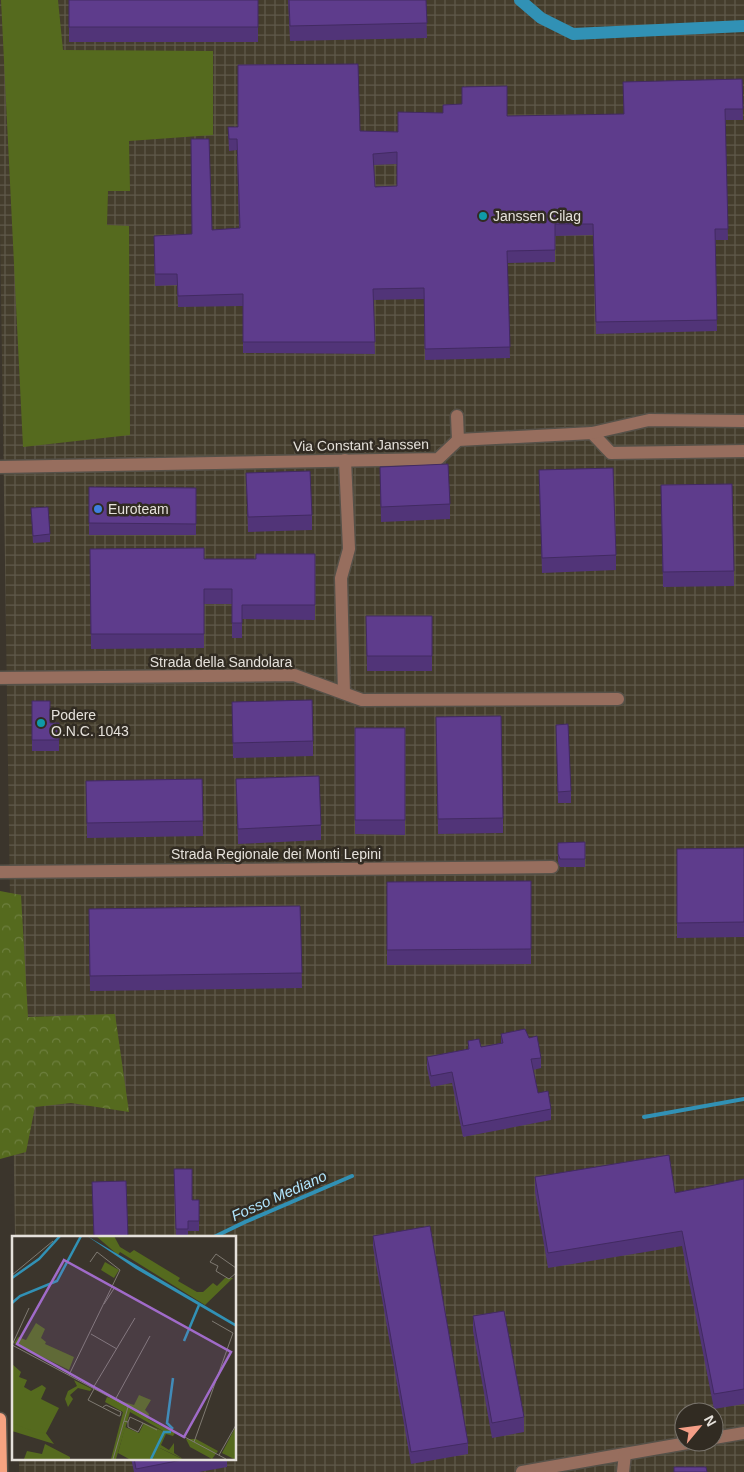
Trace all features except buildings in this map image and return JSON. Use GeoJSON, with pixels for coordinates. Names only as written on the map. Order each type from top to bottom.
{"type":"FeatureCollection","features":[{"type":"Feature","properties":{"kind":"main road"},"geometry":{"type":"LineString","coordinates":[[0,1419],[1,1472]]}},
{"type":"Feature","properties":{"kind":"street"},"geometry":{"type":"LineString","coordinates":[[457,416],[458,440],[592,433],[649,420],[744,420]]}},
{"type":"Feature","properties":{"kind":"street"},"geometry":{"type":"LineString","coordinates":[[592,433],[612,453],[744,451]]}},
{"type":"Feature","properties":{"kind":"street","name":"Via Constant Janssen"},"geometry":{"type":"LineString","coordinates":[[0,467],[438,458],[458,440]]}},
{"type":"Feature","properties":{"kind":"street"},"geometry":{"type":"LineString","coordinates":[[344,694],[341,578],[349,549],[345,460]]}},
{"type":"Feature","properties":{"kind":"street","name":"Strada della Sandolara"},"geometry":{"type":"LineString","coordinates":[[0,678],[294,675],[362,700],[618,699]]}},
{"type":"Feature","properties":{"kind":"street","name":"Strada Regionale dei Monti Lepini"},"geometry":{"type":"LineString","coordinates":[[0,872],[552,867]]}},
{"type":"Feature","properties":{"kind":"street"},"geometry":{"type":"LineString","coordinates":[[724,1436],[744,1433]]}},
{"type":"Feature","properties":{"kind":"street"},"geometry":{"type":"LineString","coordinates":[[522,1472],[674,1445]]}},
{"type":"Feature","properties":{"kind":"street"},"geometry":{"type":"LineString","coordinates":[[623,1472],[625,1454]]}},
{"type":"Feature","properties":{"kind":"shaded area"},"geometry":{"type":"Polygon","coordinates":[[[0,0],[744,0],[744,1472],[19,1472],[19,1460],[236,1460],[236,1236],[15,1236],[0,225],[0,0]]]}},
{"type":"Feature","properties":{"kind":"green space"},"geometry":{"type":"Polygon","coordinates":[[[1,0],[58,0],[63,50],[213,51],[213,135],[129,141],[130,191],[108,191],[107,225],[129,226],[130,435],[23,447],[1,0]]]}},
{"type":"Feature","properties":{"kind":"green space"},"geometry":{"type":"Polygon","coordinates":[[[0,891],[21,895],[28,1017],[115,1014],[129,1112],[71,1103],[35,1107],[26,1152],[0,1159],[0,891]]]}},
{"type":"Feature","properties":{"kind":"waterway"},"geometry":{"type":"LineString","coordinates":[[520,0],[541,18],[573,34],[744,26]]}},
{"type":"Feature","properties":{"kind":"waterway","name":"Fosso Mediano"},"geometry":{"type":"LineString","coordinates":[[644,1117],[744,1099]]}},
{"type":"Feature","properties":{"kind":"waterway","name":"Fosso Mediano"},"geometry":{"type":"LineString","coordinates":[[216,1236],[352,1176]]}},
{"type":"Feature","properties":{"kind":"place","name":"Janssen Cilag"},"geometry":{"type":"Point","coordinates":[483,216]}},
{"type":"Feature","properties":{"kind":"place","name":"Euroteam"},"geometry":{"type":"Point","coordinates":[98,509]}},
{"type":"Feature","properties":{"kind":"place","name":"Podere O.N.C. 1043"},"geometry":{"type":"Point","coordinates":[41,723]}}]}
